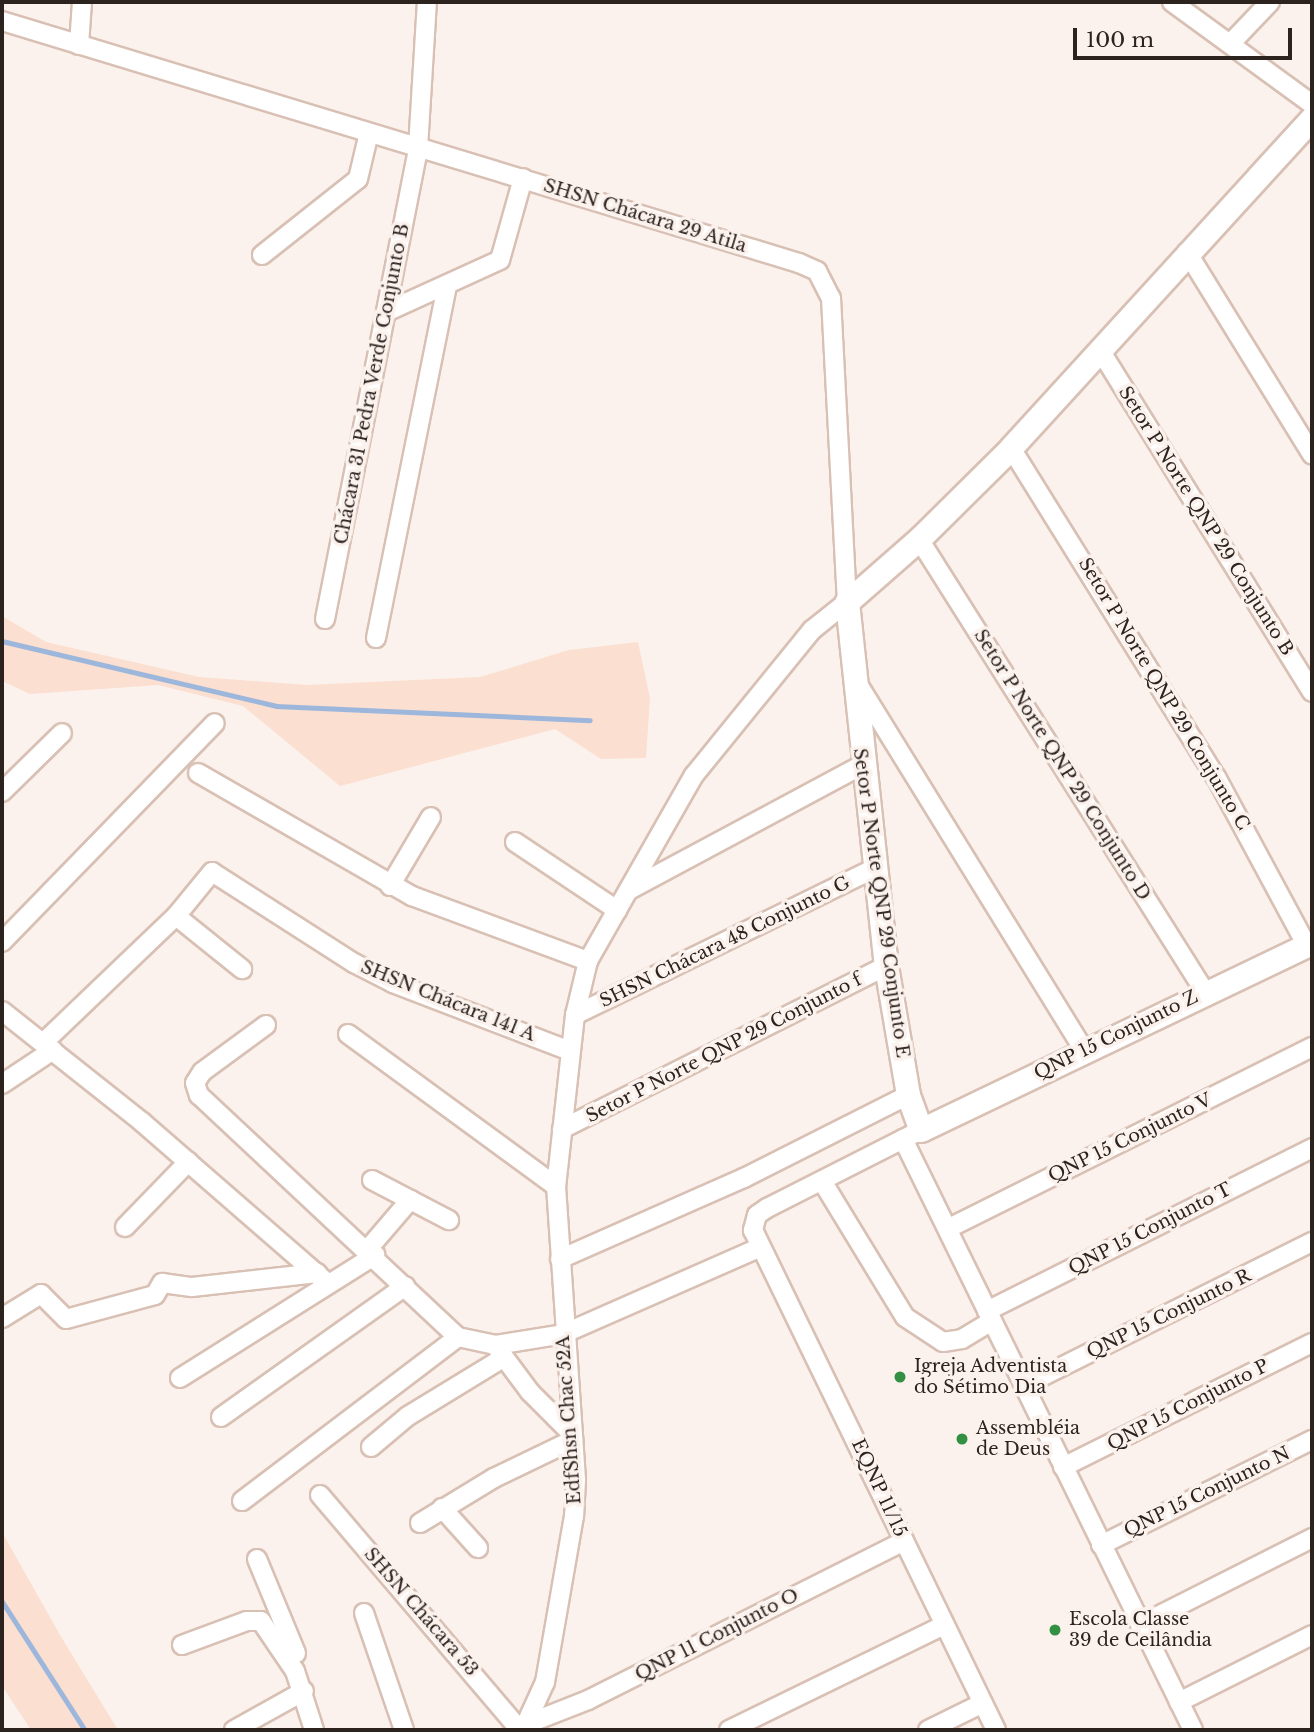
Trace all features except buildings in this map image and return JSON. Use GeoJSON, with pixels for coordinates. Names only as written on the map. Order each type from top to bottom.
{"type":"FeatureCollection","features":[{"type":"Feature","properties":{"kind":"street"},"geometry":{"type":"LineString","coordinates":[[79,45],[82,2]]}},
{"type":"Feature","properties":{"kind":"street"},"geometry":{"type":"LineString","coordinates":[[418,148],[427,2]]}},
{"type":"Feature","properties":{"kind":"street"},"geometry":{"type":"LineString","coordinates":[[1174,2],[1312,104]]}},
{"type":"Feature","properties":{"kind":"street"},"geometry":{"type":"LineString","coordinates":[[1230,44],[1270,2]]}},
{"type":"Feature","properties":{"kind":"street","name":"SHSN Chácara 29 Atila"},"geometry":{"type":"LineString","coordinates":[[2,21],[808,267],[826,281],[833,323],[847,602]]}},
{"type":"Feature","properties":{"kind":"street"},"geometry":{"type":"LineString","coordinates":[[847,602],[919,539],[1011,448],[1186,252],[1312,118]]}},
{"type":"Feature","properties":{"kind":"street"},"geometry":{"type":"LineString","coordinates":[[261,255],[358,179],[369,133]]}},
{"type":"Feature","properties":{"kind":"street","name":"Chácara 31 Pedra Verde Conjunto B"},"geometry":{"type":"LineString","coordinates":[[325,619],[418,148]]}},
{"type":"Feature","properties":{"kind":"street"},"geometry":{"type":"LineString","coordinates":[[386,312],[500,260],[523,178]]}},
{"type":"Feature","properties":{"kind":"street"},"geometry":{"type":"LineString","coordinates":[[1186,252],[1312,454]]}},
{"type":"Feature","properties":{"kind":"street"},"geometry":{"type":"LineString","coordinates":[[376,638],[447,286]]}},
{"type":"Feature","properties":{"kind":"street","name":"Setor P Norte QNP 29 Conjunto B"},"geometry":{"type":"LineString","coordinates":[[1100,350],[1312,691]]}},
{"type":"Feature","properties":{"kind":"street","name":"Setor P Norte QNP 29 Conjunto C"},"geometry":{"type":"LineString","coordinates":[[1011,448],[1216,777],[1310,945]]}},
{"type":"Feature","properties":{"kind":"street","name":"Setor P Norte QNP 29 Conjunto D"},"geometry":{"type":"LineString","coordinates":[[919,539],[1205,992]]}},
{"type":"Feature","properties":{"kind":"street","name":"Setor P Norte QNP 29 Conjunto E"},"geometry":{"type":"LineString","coordinates":[[847,602],[852,673],[886,966],[912,1134]]}},
{"type":"Feature","properties":{"kind":"street","name":"EdfShsn Chac 52A"},"geometry":{"type":"LineString","coordinates":[[523,1728],[545,1682],[575,1516],[573,1438],[563,1334],[556,1186],[575,1015],[588,961],[694,775],[812,630],[847,602]]}},
{"type":"Feature","properties":{"kind":"street","name":"Setor P Norte QNP 29 Conjunto E"},"geometry":{"type":"LineString","coordinates":[[852,673],[1084,1050]]}},
{"type":"Feature","properties":{"kind":"street"},"geometry":{"type":"LineString","coordinates":[[2,942],[215,723]]}},
{"type":"Feature","properties":{"kind":"street"},"geometry":{"type":"LineString","coordinates":[[2,792],[62,733]]}},
{"type":"Feature","properties":{"kind":"street"},"geometry":{"type":"LineString","coordinates":[[629,890],[862,765]]}},
{"type":"Feature","properties":{"kind":"street"},"geometry":{"type":"LineString","coordinates":[[198,773],[390,886],[588,961]]}},
{"type":"Feature","properties":{"kind":"street"},"geometry":{"type":"LineString","coordinates":[[390,886],[431,817]]}},
{"type":"Feature","properties":{"kind":"street"},"geometry":{"type":"LineString","coordinates":[[515,842],[617,910]]}},
{"type":"Feature","properties":{"kind":"street","name":"SHSN Chácara 48 Conjunto G"},"geometry":{"type":"LineString","coordinates":[[575,1015],[875,868]]}},
{"type":"Feature","properties":{"kind":"street","name":"SHSN Chácara 141 A"},"geometry":{"type":"LineString","coordinates":[[176,916],[212,872],[393,983],[570,1051]]}},
{"type":"Feature","properties":{"kind":"street"},"geometry":{"type":"LineString","coordinates":[[2,1084],[48,1046],[176,916],[242,969]]}},
{"type":"Feature","properties":{"kind":"street","name":"QNP 15 Conjunto Z"},"geometry":{"type":"LineString","coordinates":[[912,1134],[1205,992],[1310,945]]}},
{"type":"Feature","properties":{"kind":"street","name":"Setor P Norte QNP 29 Conjunto f"},"geometry":{"type":"LineString","coordinates":[[562,1129],[886,966]]}},
{"type":"Feature","properties":{"kind":"street"},"geometry":{"type":"LineString","coordinates":[[2,1011],[188,1162],[322,1278]]}},
{"type":"Feature","properties":{"kind":"street"},"geometry":{"type":"LineString","coordinates":[[266,1025],[202,1072],[196,1089],[458,1337],[499,1352],[573,1438],[442,1508],[420,1523]]}},
{"type":"Feature","properties":{"kind":"street"},"geometry":{"type":"LineString","coordinates":[[348,1034],[556,1186]]}},
{"type":"Feature","properties":{"kind":"street","name":"QNP 15 Conjunto V"},"geometry":{"type":"LineString","coordinates":[[949,1228],[1312,1048]]}},
{"type":"Feature","properties":{"kind":"street"},"geometry":{"type":"LineString","coordinates":[[560,1259],[744,1178],[908,1095]]}},
{"type":"Feature","properties":{"kind":"street"},"geometry":{"type":"LineString","coordinates":[[371,1447],[408,1416],[499,1352],[563,1334],[759,1248],[753,1230],[757,1215],[912,1134],[949,1228],[990,1316],[1194,1730]]}},
{"type":"Feature","properties":{"kind":"street","name":"QNP 15 Conjunto T"},"geometry":{"type":"LineString","coordinates":[[990,1316],[1312,1148]]}},
{"type":"Feature","properties":{"kind":"street"},"geometry":{"type":"LineString","coordinates":[[125,1227],[188,1162]]}},
{"type":"Feature","properties":{"kind":"street"},"geometry":{"type":"LineString","coordinates":[[372,1180],[449,1220]]}},
{"type":"Feature","properties":{"kind":"street"},"geometry":{"type":"LineString","coordinates":[[822,1181],[905,1317],[943,1342],[962,1339],[990,1316]]}},
{"type":"Feature","properties":{"kind":"street"},"geometry":{"type":"LineString","coordinates":[[180,1378],[322,1278],[371,1252],[410,1200]]}},
{"type":"Feature","properties":{"kind":"street","name":"QNP 15 Conjunto R"},"geometry":{"type":"LineString","coordinates":[[1025,1385],[1312,1242]]}},
{"type":"Feature","properties":{"kind":"street","name":"EQNP 11/15"},"geometry":{"type":"LineString","coordinates":[[759,1248],[996,1730]]}},
{"type":"Feature","properties":{"kind":"street"},"geometry":{"type":"LineString","coordinates":[[2,1318],[41,1294],[66,1319],[155,1295],[162,1283],[192,1287],[322,1278]]}},
{"type":"Feature","properties":{"kind":"street"},"geometry":{"type":"LineString","coordinates":[[221,1417],[405,1286]]}},
{"type":"Feature","properties":{"kind":"street"},"geometry":{"type":"LineString","coordinates":[[242,1500],[458,1337]]}},
{"type":"Feature","properties":{"kind":"street","name":"QNP 15 Conjunto P"},"geometry":{"type":"LineString","coordinates":[[1063,1467],[1312,1343]]}},
{"type":"Feature","properties":{"kind":"street","name":"QNP 15 Conjunto N"},"geometry":{"type":"LineString","coordinates":[[1101,1545],[1312,1440]]}},
{"type":"Feature","properties":{"kind":"street","name":"SHSN Chácara 53"},"geometry":{"type":"LineString","coordinates":[[320,1495],[523,1728]]}},
{"type":"Feature","properties":{"kind":"street"},"geometry":{"type":"LineString","coordinates":[[442,1508],[478,1548]]}},
{"type":"Feature","properties":{"kind":"street"},"geometry":{"type":"LineString","coordinates":[[1140,1625],[1312,1538]]}},
{"type":"Feature","properties":{"kind":"street","name":"QNP 11 Conjunto O"},"geometry":{"type":"LineString","coordinates":[[523,1728],[588,1700],[904,1541]]}},
{"type":"Feature","properties":{"kind":"street"},"geometry":{"type":"LineString","coordinates":[[257,1559],[296,1651],[295,1671]]}},
{"type":"Feature","properties":{"kind":"street"},"geometry":{"type":"LineString","coordinates":[[365,1613],[404,1730]]}},
{"type":"Feature","properties":{"kind":"street"},"geometry":{"type":"LineString","coordinates":[[182,1645],[247,1621],[261,1620],[295,1671],[304,1691],[314,1730]]}},
{"type":"Feature","properties":{"kind":"street"},"geometry":{"type":"LineString","coordinates":[[729,1730],[944,1625]]}},
{"type":"Feature","properties":{"kind":"street"},"geometry":{"type":"LineString","coordinates":[[1179,1702],[1312,1635]]}},
{"type":"Feature","properties":{"kind":"street"},"geometry":{"type":"LineString","coordinates":[[234,1730],[304,1691]]}},
{"type":"Feature","properties":{"kind":"street"},"geometry":{"type":"LineString","coordinates":[[928,1730],[983,1703]]}},
{"type":"Feature","properties":{"kind":"shaded area"},"geometry":{"type":"Polygon","coordinates":[[[2,616],[46,642],[199,677],[307,685],[480,677],[569,650],[638,642],[650,698],[646,758],[601,759],[555,729],[340,786],[243,706],[158,685],[30,694],[2,681],[2,616]]]}},
{"type":"Feature","properties":{"kind":"shaded area"},"geometry":{"type":"Polygon","coordinates":[[[2,1532],[118,1730],[31,1730],[2,1686],[2,1532]]]}},
{"type":"Feature","properties":{"kind":"waterway"},"geometry":{"type":"LineString","coordinates":[[2,641],[276,706],[590,720]]}},
{"type":"Feature","properties":{"kind":"waterway"},"geometry":{"type":"LineString","coordinates":[[2,1601],[85,1730]]}},
{"type":"Feature","properties":{"kind":"place","name":"Igreja Adventista do Sétimo Dia"},"geometry":{"type":"Point","coordinates":[900,1377]}},
{"type":"Feature","properties":{"kind":"place","name":"Assembléia de Deus"},"geometry":{"type":"Point","coordinates":[962,1439]}},
{"type":"Feature","properties":{"kind":"place","name":"Escola Classe 39 de Ceilândia"},"geometry":{"type":"Point","coordinates":[1055,1630]}}]}
